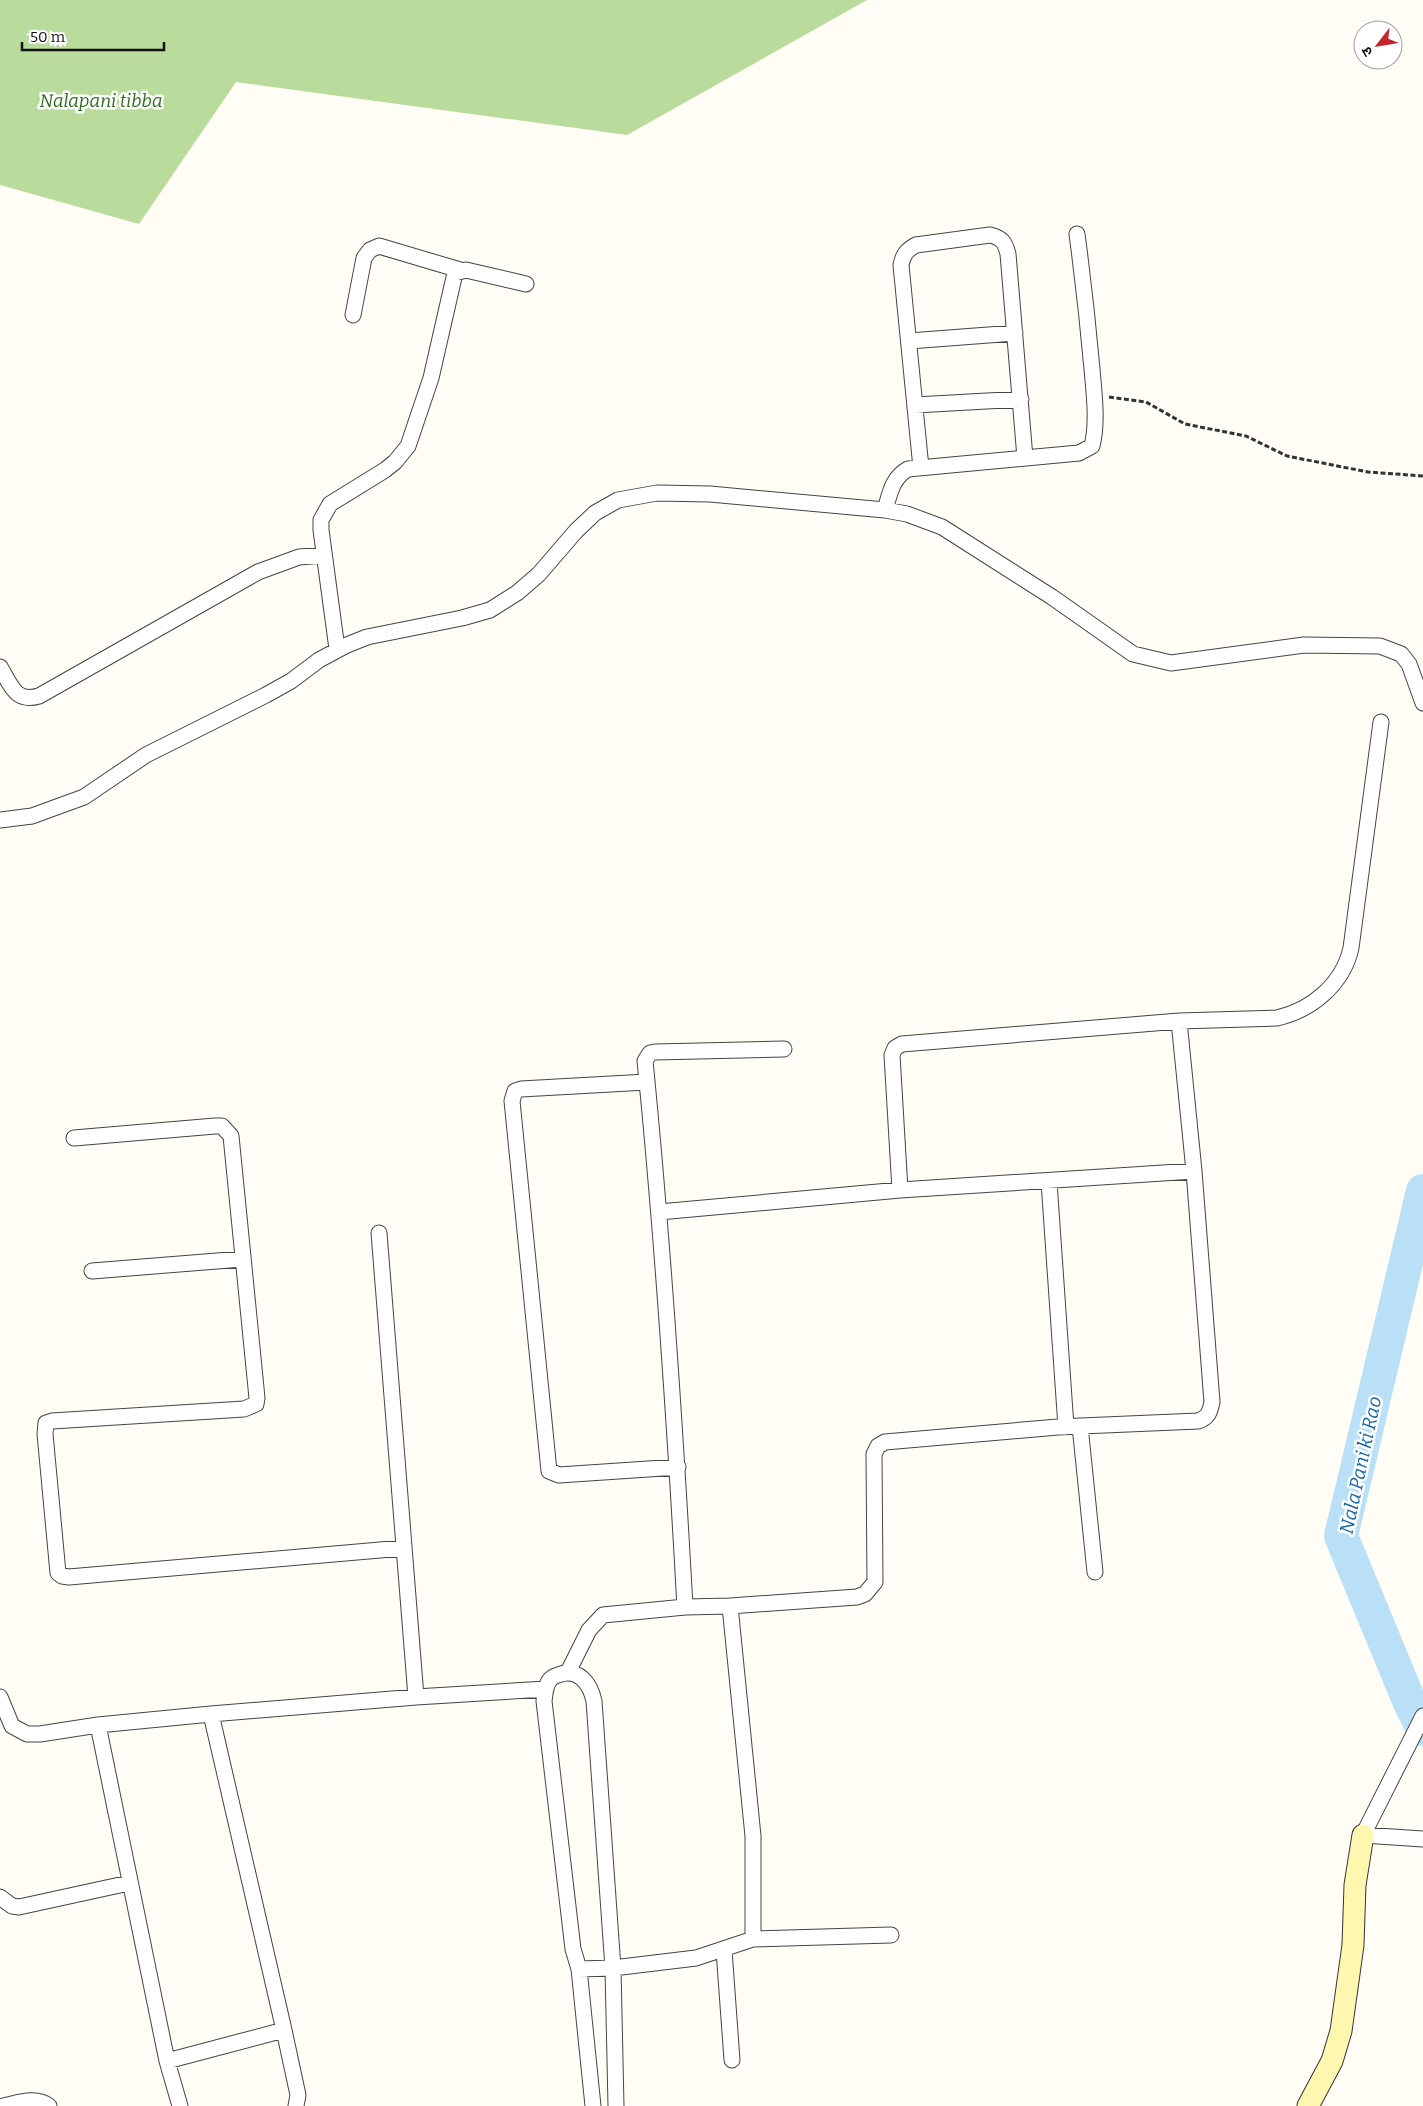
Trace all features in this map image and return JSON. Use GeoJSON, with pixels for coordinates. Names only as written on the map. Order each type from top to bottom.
{"type":"FeatureCollection","features":[{"type":"Feature","properties":{"kind":"street"},"geometry":{"type":"LineString","coordinates":[[885,510],[897,476],[908,469],[1086,451],[1092,446],[1094,438],[1094,395],[1086,301],[1077,234]]}},
{"type":"Feature","properties":{"kind":"street"},"geometry":{"type":"LineString","coordinates":[[921,468],[902,265],[903,256],[908,249],[916,245],[990,235],[1000,238],[1007,249],[1025,458]]}},
{"type":"Feature","properties":{"kind":"street"},"geometry":{"type":"LineString","coordinates":[[353,315],[364,258],[370,250],[378,246],[460,270],[526,284]]}},
{"type":"Feature","properties":{"kind":"street"},"geometry":{"type":"LineString","coordinates":[[337,649],[324,555],[321,520],[323,512],[330,504],[396,462],[408,446],[432,378],[451,281],[455,273],[460,270]]}},
{"type":"Feature","properties":{"kind":"street"},"geometry":{"type":"LineString","coordinates":[[909,341],[1015,333]]}},
{"type":"Feature","properties":{"kind":"street"},"geometry":{"type":"LineString","coordinates":[[915,405],[1020,399]]}},
{"type":"Feature","properties":{"kind":"street"},"geometry":{"type":"LineString","coordinates":[[0,820],[32,816],[84,797],[146,755],[266,695],[337,649],[367,637],[462,618],[490,610],[517,593],[539,574],[576,531],[596,513],[627,498],[657,493],[710,494],[885,510],[907,514],[942,527],[982,551],[1133,654],[1171,663],[1304,645],[1380,646],[1401,654],[1409,664],[1423,703]]}},
{"type":"Feature","properties":{"kind":"street"},"geometry":{"type":"LineString","coordinates":[[0,667],[15,693],[22,698],[29,699],[39,696],[258,572],[299,558],[324,555]]}},
{"type":"Feature","properties":{"kind":"street"},"geometry":{"type":"LineString","coordinates":[[900,1190],[892,1056],[896,1048],[902,1044],[1179,1021],[1277,1018],[1292,1014],[1321,997],[1346,965],[1351,948],[1381,722]]}},
{"type":"Feature","properties":{"kind":"street"},"geometry":{"type":"LineString","coordinates":[[568,1672],[589,1630],[603,1615],[685,1607],[730,1606],[857,1597],[865,1594],[872,1588],[875,1582],[874,1454],[878,1446],[885,1442],[1073,1427],[1198,1421],[1205,1418],[1210,1412],[1212,1402],[1194,1171],[1179,1021]]}},
{"type":"Feature","properties":{"kind":"street"},"geometry":{"type":"LineString","coordinates":[[685,1607],[678,1467],[660,1212],[646,1060],[647,1056],[655,1052],[784,1049]]}},
{"type":"Feature","properties":{"kind":"street"},"geometry":{"type":"LineString","coordinates":[[648,1082],[520,1089],[516,1091],[512,1101],[549,1471],[559,1475],[678,1467]]}},
{"type":"Feature","properties":{"kind":"street"},"geometry":{"type":"LineString","coordinates":[[74,1138],[222,1126],[231,1136],[257,1398],[256,1404],[244,1409],[52,1420],[46,1423],[44,1434],[58,1572],[62,1576],[69,1577],[404,1548]]}},
{"type":"Feature","properties":{"kind":"street"},"geometry":{"type":"LineString","coordinates":[[660,1212],[900,1190],[1049,1182],[1194,1171]]}},
{"type":"Feature","properties":{"kind":"street"},"geometry":{"type":"LineString","coordinates":[[1049,1182],[1073,1427],[1095,1572]]}},
{"type":"Feature","properties":{"kind":"street"},"geometry":{"type":"LineString","coordinates":[[379,1233],[416,1697]]}},
{"type":"Feature","properties":{"kind":"street"},"geometry":{"type":"LineString","coordinates":[[92,1271],[242,1259]]}},
{"type":"Feature","properties":{"kind":"street"},"geometry":{"type":"LineString","coordinates":[[730,1606],[753,1836],[753,1939]]}},
{"type":"Feature","properties":{"kind":"street"},"geometry":{"type":"LineString","coordinates":[[593,2106],[579,1969],[573,1950],[544,1701],[546,1689],[553,1677],[568,1672],[585,1680],[592,1690],[594,1701],[613,1968],[616,2106]]}},
{"type":"Feature","properties":{"kind":"street"},"geometry":{"type":"LineString","coordinates":[[0,1697],[12,1726],[27,1734],[211,1714],[416,1697],[546,1689]]}},
{"type":"Feature","properties":{"kind":"street"},"geometry":{"type":"LineString","coordinates":[[211,1714],[284,2030],[298,2095],[296,2106]]}},
{"type":"Feature","properties":{"kind":"street"},"geometry":{"type":"LineString","coordinates":[[1308,2106],[1332,2061],[1342,2031],[1353,1945],[1355,1885],[1363,1835],[1405,1747],[1423,1716]]}},
{"type":"Feature","properties":{"kind":"street"},"geometry":{"type":"LineString","coordinates":[[98,1725],[167,2061],[180,2106]]}},
{"type":"Feature","properties":{"kind":"street"},"geometry":{"type":"LineString","coordinates":[[1363,1835],[1423,1838]]}},
{"type":"Feature","properties":{"kind":"street"},"geometry":{"type":"LineString","coordinates":[[0,1897],[12,1906],[19,1907],[129,1883]]}},
{"type":"Feature","properties":{"kind":"street"},"geometry":{"type":"LineString","coordinates":[[579,1969],[613,1968],[696,1958],[753,1939],[891,1935]]}},
{"type":"Feature","properties":{"kind":"street"},"geometry":{"type":"LineString","coordinates":[[724,1950],[732,2060]]}},
{"type":"Feature","properties":{"kind":"street"},"geometry":{"type":"LineString","coordinates":[[167,2061],[284,2030]]}},
{"type":"Feature","properties":{"kind":"street"},"geometry":{"type":"LineString","coordinates":[[3,2106],[36,2100],[43,2101],[49,2106]]}},
{"type":"Feature","properties":{"kind":"path"},"geometry":{"type":"LineString","coordinates":[[1094,395],[1146,402],[1186,424],[1246,436],[1286,456],[1368,472],[1423,476]]}},
{"type":"Feature","properties":{"kind":"green space","name":"Nalapani tibba"},"geometry":{"type":"Polygon","coordinates":[[[0,0],[867,0],[627,135],[236,82],[139,224],[0,185],[0,0]]]}},
{"type":"Feature","properties":{"kind":"waterway","name":"Nala Pani ki Rao"},"geometry":{"type":"LineString","coordinates":[[1423,1191],[1341,1536],[1410,1703],[1423,1729]]}}]}
